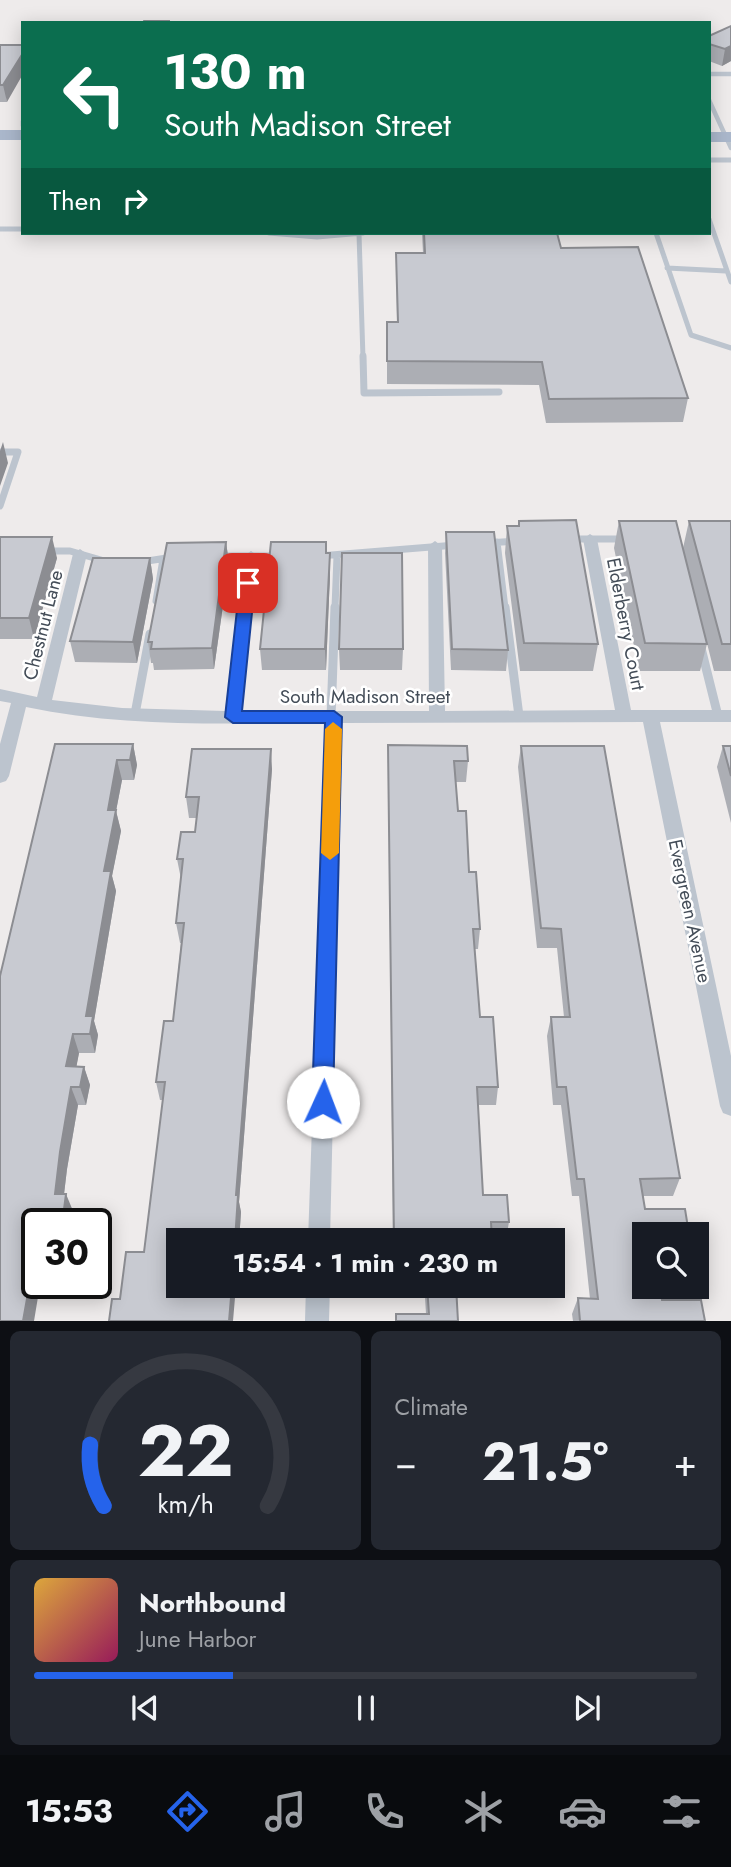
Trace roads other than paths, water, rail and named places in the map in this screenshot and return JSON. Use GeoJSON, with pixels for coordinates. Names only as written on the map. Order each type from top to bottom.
{"type":"FeatureCollection","features":[{"type":"Feature","properties":{"kind":"main road"},"geometry":{"type":"LineString","coordinates":[[0,135],[21,130]]}},
{"type":"Feature","properties":{"kind":"main road"},"geometry":{"type":"LineString","coordinates":[[711,136],[729,140]]}},
{"type":"Feature","properties":{"kind":"street","name":"Elderberry Court"},"geometry":{"type":"LineString","coordinates":[[590,539],[624,716]]}},
{"type":"Feature","properties":{"kind":"street"},"geometry":{"type":"LineString","coordinates":[[435,546],[437,716]]}},
{"type":"Feature","properties":{"kind":"street","name":"Chestnut Lane"},"geometry":{"type":"LineString","coordinates":[[43,705],[80,554]]}},
{"type":"Feature","properties":{"kind":"street"},"geometry":{"type":"LineString","coordinates":[[233,717],[251,556]]}},
{"type":"Feature","properties":{"kind":"street","name":"South Madison Street"},"geometry":{"type":"LineString","coordinates":[[0,695],[43,705],[135,714],[233,717],[724,716]]}},
{"type":"Feature","properties":{"kind":"street"},"geometry":{"type":"LineString","coordinates":[[0,776],[20,700]]}},
{"type":"Feature","properties":{"kind":"street","name":"Evergreen Avenue"},"geometry":{"type":"LineString","coordinates":[[650,716],[731,1105]]}},
{"type":"Feature","properties":{"kind":"street"},"geometry":{"type":"LineString","coordinates":[[319,1228],[332,717]]}},
{"type":"Feature","properties":{"kind":"street"},"geometry":{"type":"LineString","coordinates":[[317,1321],[318,1298]]}},
{"type":"Feature","properties":{"kind":"lane"},"geometry":{"type":"LineString","coordinates":[[711,74],[731,74]]}},
{"type":"Feature","properties":{"kind":"lane"},"geometry":{"type":"LineString","coordinates":[[711,104],[729,140]]}},
{"type":"Feature","properties":{"kind":"lane"},"geometry":{"type":"LineString","coordinates":[[711,160],[731,160]]}},
{"type":"Feature","properties":{"kind":"lane"},"geometry":{"type":"LineString","coordinates":[[711,225],[731,282]]}},
{"type":"Feature","properties":{"kind":"lane"},"geometry":{"type":"LineString","coordinates":[[0,229],[21,229]]}},
{"type":"Feature","properties":{"kind":"lane"},"geometry":{"type":"LineString","coordinates":[[294,235],[339,235]]}},
{"type":"Feature","properties":{"kind":"lane"},"geometry":{"type":"LineString","coordinates":[[361,235],[364,393],[499,393]]}},
{"type":"Feature","properties":{"kind":"lane"},"geometry":{"type":"LineString","coordinates":[[657,235],[691,335],[731,348]]}},
{"type":"Feature","properties":{"kind":"lane"},"geometry":{"type":"LineString","coordinates":[[667,268],[726,271]]}},
{"type":"Feature","properties":{"kind":"lane"},"geometry":{"type":"LineString","coordinates":[[0,452],[18,452],[0,506]]}},
{"type":"Feature","properties":{"kind":"lane"},"geometry":{"type":"LineString","coordinates":[[563,540],[638,538]]}},
{"type":"Feature","properties":{"kind":"lane"},"geometry":{"type":"LineString","coordinates":[[472,544],[524,541]]}},
{"type":"Feature","properties":{"kind":"lane"},"geometry":{"type":"LineString","coordinates":[[497,542],[519,716]]}},
{"type":"Feature","properties":{"kind":"lane"},"geometry":{"type":"LineString","coordinates":[[313,556],[460,545]]}},
{"type":"Feature","properties":{"kind":"lane"},"geometry":{"type":"LineString","coordinates":[[35,551],[70,551],[116,562]]}},
{"type":"Feature","properties":{"kind":"lane"},"geometry":{"type":"LineString","coordinates":[[127,562],[181,556]]}},
{"type":"Feature","properties":{"kind":"lane"},"geometry":{"type":"LineString","coordinates":[[209,556],[288,556]]}},
{"type":"Feature","properties":{"kind":"lane"},"geometry":{"type":"LineString","coordinates":[[332,717],[337,556]]}},
{"type":"Feature","properties":{"kind":"lane"},"geometry":{"type":"LineString","coordinates":[[154,611],[163,559]]}},
{"type":"Feature","properties":{"kind":"lane"},"geometry":{"type":"LineString","coordinates":[[135,714],[152,624]]}},
{"type":"Feature","properties":{"kind":"lane"},"geometry":{"type":"LineString","coordinates":[[699,640],[724,716]]}}]}
